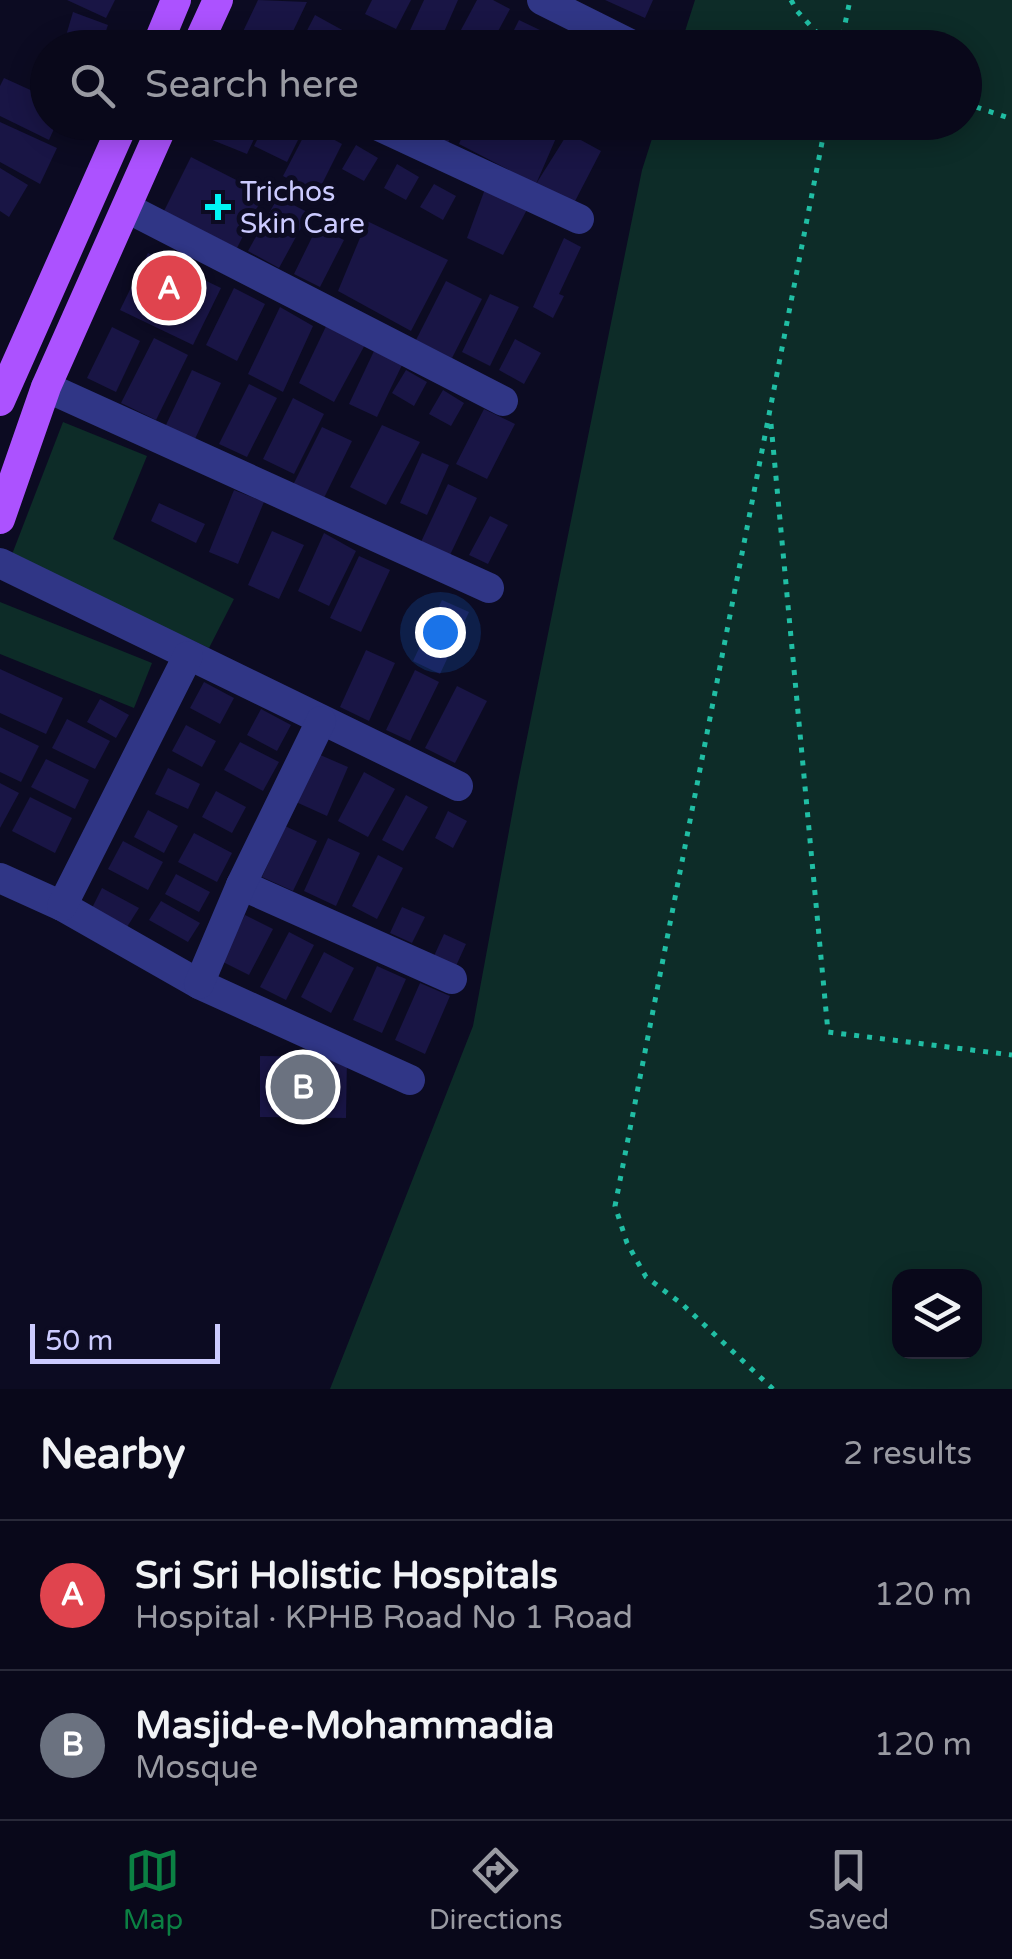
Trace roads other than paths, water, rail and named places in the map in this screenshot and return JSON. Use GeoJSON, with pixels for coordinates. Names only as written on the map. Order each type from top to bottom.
{"type":"FeatureCollection","features":[{"type":"Feature","properties":{"kind":"main road"},"geometry":{"type":"LineString","coordinates":[[164,30],[176,0]]}},
{"type":"Feature","properties":{"kind":"main road"},"geometry":{"type":"LineString","coordinates":[[206,30],[218,0]]}},
{"type":"Feature","properties":{"kind":"main road"},"geometry":{"type":"LineString","coordinates":[[0,401],[116,140]]}},
{"type":"Feature","properties":{"kind":"main road"},"geometry":{"type":"LineString","coordinates":[[0,519],[46,387],[156,140]]}},
{"type":"Feature","properties":{"kind":"street"},"geometry":{"type":"LineString","coordinates":[[542,0],[602,30]]}},
{"type":"Feature","properties":{"kind":"street"},"geometry":{"type":"LineString","coordinates":[[409,140],[578,219]]}},
{"type":"Feature","properties":{"kind":"street"},"geometry":{"type":"LineString","coordinates":[[127,208],[503,402]]}},
{"type":"Feature","properties":{"kind":"street"},"geometry":{"type":"LineString","coordinates":[[46,387],[489,588]]}},
{"type":"Feature","properties":{"kind":"street"},"geometry":{"type":"LineString","coordinates":[[0,563],[458,786]]}},
{"type":"Feature","properties":{"kind":"street"},"geometry":{"type":"LineString","coordinates":[[62,906],[188,656]]}},
{"type":"Feature","properties":{"kind":"street"},"geometry":{"type":"LineString","coordinates":[[198,984],[322,721]]}},
{"type":"Feature","properties":{"kind":"street"},"geometry":{"type":"LineString","coordinates":[[0,878],[62,906],[198,984],[410,1080]]}},
{"type":"Feature","properties":{"kind":"street"},"geometry":{"type":"LineString","coordinates":[[241,886],[452,979]]}},
{"type":"Feature","properties":{"kind":"place","name":"Trichos Skin Care"},"geometry":{"type":"Point","coordinates":[218,207]}},
{"type":"Feature","properties":{"kind":"place","name":"Sri Sri Holistic Hospitals"},"geometry":{"type":"Point","coordinates":[169,288]}},
{"type":"Feature","properties":{"kind":"place","name":"Masjid-e-Mohammadia"},"geometry":{"type":"Point","coordinates":[303,1087]}}]}
